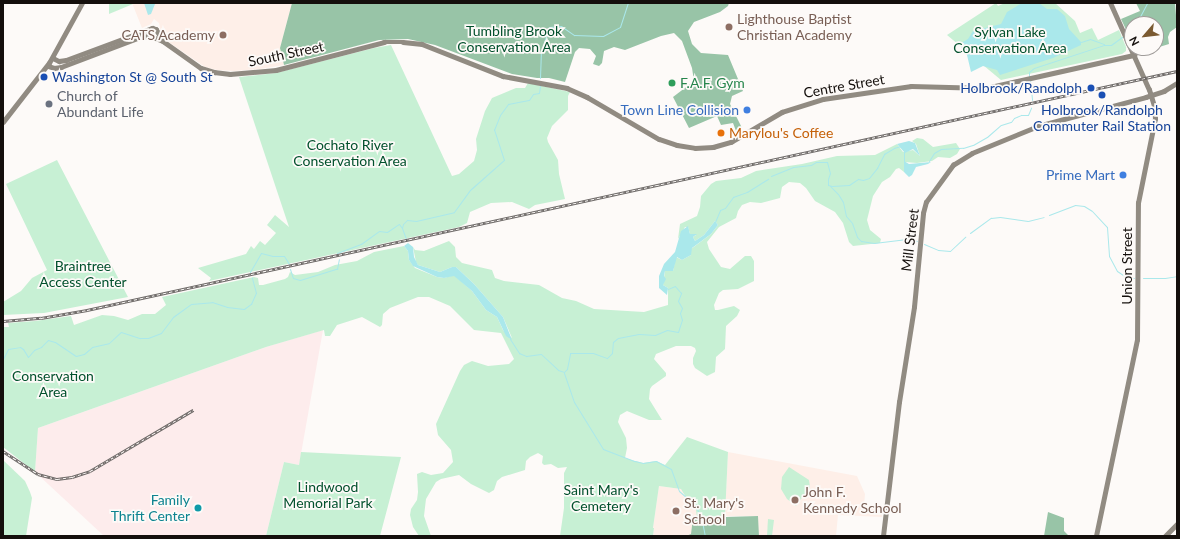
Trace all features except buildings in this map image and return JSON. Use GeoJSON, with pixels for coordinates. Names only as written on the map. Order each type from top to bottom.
{"type":"FeatureCollection","features":[{"type":"Feature","properties":{"kind":"main road"},"geometry":{"type":"LineString","coordinates":[[3,122],[48,66],[82,3]]}},
{"type":"Feature","properties":{"kind":"main road","name":"Union Street"},"geometry":{"type":"LineString","coordinates":[[1110,3],[1124,33]]}},
{"type":"Feature","properties":{"kind":"main road"},"geometry":{"type":"LineString","coordinates":[[48,66],[54,68],[61,67],[140,37],[151,37],[157,35],[157,30],[151,28],[66,60],[59,61],[52,58]]}},
{"type":"Feature","properties":{"kind":"main road"},"geometry":{"type":"LineString","coordinates":[[151,28],[148,32],[151,37]]}},
{"type":"Feature","properties":{"kind":"main road","name":"South Street"},"geometry":{"type":"LineString","coordinates":[[157,30],[165,42],[189,61],[204,70],[217,73],[237,74],[272,70],[376,44],[395,42]]}},
{"type":"Feature","properties":{"kind":"main road","name":"South Street"},"geometry":{"type":"LineString","coordinates":[[151,37],[165,42]]}},
{"type":"Feature","properties":{"kind":"main road","name":"Centre Street"},"geometry":{"type":"LineString","coordinates":[[395,42],[425,44],[503,76],[566,88],[590,99],[660,139],[673,144],[692,148],[713,146],[731,142],[782,112],[823,99],[911,86],[982,88],[1026,80],[1130,56]]}},
{"type":"Feature","properties":{"kind":"main road","name":"Union Street"},"geometry":{"type":"LineString","coordinates":[[1096,536],[1137,340],[1138,209],[1142,175],[1155,126],[1155,112],[1151,95],[1134,56]]}},
{"type":"Feature","properties":{"kind":"main road"},"geometry":{"type":"LineString","coordinates":[[1151,95],[1165,90],[1177,83]]}},
{"type":"Feature","properties":{"kind":"main road","name":"Mill Street"},"geometry":{"type":"LineString","coordinates":[[883,536],[899,402],[915,301],[923,213],[926,202],[953,165],[972,153],[1038,126],[1151,95]]}},
{"type":"Feature","properties":{"kind":"main road"},"geometry":{"type":"LineString","coordinates":[[1166,536],[1177,524]]}},
{"type":"Feature","properties":{"kind":"shaded area","name":"CATS Academy"},"geometry":{"type":"Polygon","coordinates":[[[132,3],[292,3],[280,48],[284,65],[234,71],[217,70],[205,67],[167,41],[161,33],[159,23],[154,19],[151,24],[142,28],[132,3]]]}},
{"type":"Feature","properties":{"kind":"shaded area"},"geometry":{"type":"Polygon","coordinates":[[[323,330],[299,465],[284,462],[266,536],[104,536],[35,472],[38,428],[266,347],[323,330]]]}},
{"type":"Feature","properties":{"kind":"shaded area","name":"John F. Kennedy School"},"geometry":{"type":"Polygon","coordinates":[[[728,452],[857,476],[865,494],[864,506],[883,508],[882,517],[838,515],[836,536],[759,536],[758,516],[725,516],[728,452]]]}},
{"type":"Feature","properties":{"kind":"shaded area","name":"St. Mary's School"},"geometry":{"type":"Polygon","coordinates":[[[659,486],[681,489],[687,499],[695,503],[701,536],[653,536],[659,486]]]}},
{"type":"Feature","properties":{"kind":"green space"},"geometry":{"type":"Polygon","coordinates":[[[109,3],[132,3],[133,4],[109,14],[109,3]]]}},
{"type":"Feature","properties":{"kind":"green space","name":"Tumbling Brook Conservation Area"},"geometry":{"type":"Polygon","coordinates":[[[292,3],[729,3],[728,6],[720,12],[694,22],[688,31],[692,44],[701,53],[728,55],[743,91],[732,96],[730,104],[742,128],[736,131],[733,123],[721,125],[717,116],[689,128],[673,97],[694,81],[692,68],[682,41],[674,33],[661,36],[625,50],[614,47],[604,51],[602,63],[599,66],[593,64],[596,56],[590,49],[579,48],[575,52],[565,82],[549,78],[537,78],[512,74],[435,45],[408,39],[379,40],[284,65],[280,48],[292,3]]]}},
{"type":"Feature","properties":{"kind":"green space","name":"Sylvan Lake Conservation Area"},"geometry":{"type":"Polygon","coordinates":[[[996,3],[998,6],[1005,3],[1055,3],[1075,21],[1080,33],[1092,28],[1098,40],[1119,30],[1124,42],[1124,52],[1001,80],[947,35],[996,3]]]}},
{"type":"Feature","properties":{"kind":"green space"},"geometry":{"type":"Polygon","coordinates":[[[1136,3],[1175,3],[1177,27],[1170,32],[1168,37],[1169,44],[1164,46],[1164,16],[1128,16],[1140,11],[1136,3]]]}},
{"type":"Feature","properties":{"kind":"green space"},"geometry":{"type":"Polygon","coordinates":[[[1124,18],[1124,25],[1121,19],[1124,18]]]}},
{"type":"Feature","properties":{"kind":"green space","name":"Cochato River Conservation Area"},"geometry":{"type":"Polygon","coordinates":[[[391,45],[452,176],[459,174],[474,161],[477,150],[476,139],[485,111],[492,98],[516,88],[525,88],[528,83],[570,92],[568,96],[568,110],[552,126],[547,138],[558,160],[559,174],[565,199],[535,205],[529,209],[512,202],[491,203],[470,212],[467,223],[459,227],[209,281],[211,278],[198,268],[246,254],[251,246],[254,249],[260,241],[265,245],[276,233],[267,225],[275,215],[289,227],[239,77],[276,73],[391,45]]]}},
{"type":"Feature","properties":{"kind":"green space"},"geometry":{"type":"Polygon","coordinates":[[[917,138],[923,139],[933,147],[956,143],[960,149],[957,154],[950,158],[938,157],[932,161],[917,163],[904,162],[904,172],[899,168],[896,169],[890,177],[882,182],[873,196],[867,220],[870,230],[881,239],[880,243],[853,246],[849,242],[843,223],[835,212],[815,201],[806,188],[800,183],[789,182],[782,187],[780,198],[761,203],[750,202],[742,205],[736,218],[719,227],[707,242],[709,249],[721,267],[730,269],[745,256],[751,256],[754,261],[754,281],[738,289],[723,290],[719,293],[714,305],[715,310],[734,306],[740,310],[737,316],[726,326],[725,349],[716,357],[715,372],[707,376],[695,368],[693,358],[696,351],[695,348],[691,346],[676,346],[656,354],[654,359],[666,373],[666,376],[652,386],[650,389],[649,399],[662,420],[649,420],[627,411],[620,415],[618,422],[626,438],[627,448],[625,458],[635,461],[643,463],[656,461],[665,465],[687,437],[728,452],[725,516],[697,517],[695,503],[687,499],[681,489],[659,486],[653,536],[560,536],[564,508],[564,473],[567,467],[558,468],[551,464],[544,465],[542,463],[543,456],[538,453],[526,461],[525,470],[502,477],[497,481],[494,490],[489,493],[471,484],[459,475],[441,479],[436,482],[426,499],[424,516],[431,536],[419,536],[413,527],[410,515],[411,509],[417,500],[417,474],[422,472],[431,475],[443,473],[453,462],[451,450],[438,435],[436,424],[460,371],[464,365],[472,361],[488,366],[509,364],[514,359],[501,333],[474,330],[450,306],[429,297],[418,297],[390,308],[383,314],[382,325],[380,327],[362,317],[337,325],[330,336],[325,336],[324,330],[266,347],[38,428],[35,472],[3,447],[3,327],[9,327],[8,323],[71,316],[74,325],[102,315],[114,316],[128,320],[142,314],[155,314],[166,305],[162,297],[254,277],[258,278],[259,285],[263,285],[285,279],[288,277],[290,272],[295,275],[318,272],[335,265],[357,261],[374,252],[404,246],[408,251],[409,260],[415,268],[437,277],[444,278],[454,275],[472,291],[486,310],[497,317],[503,330],[512,338],[503,317],[474,284],[456,267],[440,272],[418,265],[416,262],[413,247],[415,250],[424,251],[449,241],[455,247],[456,257],[462,263],[492,270],[495,278],[504,281],[539,285],[562,298],[576,301],[594,309],[644,312],[668,305],[668,288],[663,285],[665,271],[673,271],[676,257],[682,260],[691,255],[691,249],[711,234],[718,225],[715,221],[704,235],[695,241],[693,237],[696,235],[690,234],[688,227],[685,227],[678,239],[680,224],[697,216],[701,196],[711,184],[716,181],[741,178],[756,171],[802,164],[837,156],[875,155],[897,144],[903,152],[913,150],[920,156],[916,144],[912,141],[917,138]]]}},
{"type":"Feature","properties":{"kind":"green space","name":"Braintree Access Center"},"geometry":{"type":"Polygon","coordinates":[[[57,160],[128,297],[44,313],[3,315],[3,302],[21,291],[32,278],[47,270],[6,184],[57,160]]]}},
{"type":"Feature","properties":{"kind":"green space","name":"Lindwood Memorial Park"},"geometry":{"type":"Polygon","coordinates":[[[301,452],[401,457],[380,536],[266,536],[284,462],[299,465],[301,452]]]}},
{"type":"Feature","properties":{"kind":"green space"},"geometry":{"type":"Polygon","coordinates":[[[3,460],[25,481],[32,498],[26,536],[3,536],[3,460]]]}},
{"type":"Feature","properties":{"kind":"green space"},"geometry":{"type":"Polygon","coordinates":[[[789,467],[809,480],[810,487],[796,506],[787,499],[781,489],[782,477],[789,467]]]}},
{"type":"Feature","properties":{"kind":"green space"},"geometry":{"type":"Polygon","coordinates":[[[1048,512],[1064,518],[1064,531],[1069,536],[1044,536],[1048,512]]]}},
{"type":"Feature","properties":{"kind":"green space"},"geometry":{"type":"Polygon","coordinates":[[[758,516],[759,536],[686,536],[691,534],[693,518],[758,516]]]}},
{"type":"Feature","properties":{"kind":"green space"},"geometry":{"type":"Polygon","coordinates":[[[768,519],[774,520],[772,536],[767,536],[768,519]]]}},
{"type":"Feature","properties":{"kind":"water"},"geometry":{"type":"Polygon","coordinates":[[[144,3],[155,4],[151,14],[148,15],[144,3]]]}},
{"type":"Feature","properties":{"kind":"water","name":"Sylvan Lake Conservation Area"},"geometry":{"type":"Polygon","coordinates":[[[1022,3],[1039,3],[1047,9],[1057,9],[1065,16],[1069,29],[1081,42],[1081,45],[1053,58],[1000,75],[997,70],[983,66],[971,72],[967,55],[962,50],[961,43],[968,39],[973,31],[1001,24],[1007,12],[1022,3]]]}},
{"type":"Feature","properties":{"kind":"water"},"geometry":{"type":"Polygon","coordinates":[[[909,141],[915,143],[920,156],[913,149],[905,153],[897,144],[909,141]]]}},
{"type":"Feature","properties":{"kind":"water"},"geometry":{"type":"Polygon","coordinates":[[[904,161],[909,164],[931,162],[916,167],[912,175],[909,177],[904,172],[904,161]]]}},
{"type":"Feature","properties":{"kind":"water"},"geometry":{"type":"Polygon","coordinates":[[[715,221],[718,225],[711,234],[692,248],[691,255],[682,260],[677,257],[673,271],[665,271],[664,276],[666,279],[663,285],[668,288],[667,295],[659,288],[659,276],[664,264],[675,252],[681,231],[688,226],[690,234],[697,234],[693,237],[695,241],[704,235],[715,221]]]}},
{"type":"Feature","properties":{"kind":"water"},"geometry":{"type":"Polygon","coordinates":[[[408,243],[413,247],[414,257],[418,265],[440,272],[456,267],[474,284],[503,317],[512,340],[506,336],[497,317],[486,310],[472,291],[454,276],[444,278],[437,277],[413,266],[409,260],[408,251],[404,246],[408,243]]]}},
{"type":"Feature","properties":{"kind":"waterway"},"geometry":{"type":"LineString","coordinates":[[540,78],[541,52],[549,27],[561,26],[574,35],[603,36],[620,27],[628,3]]}},
{"type":"Feature","properties":{"kind":"waterway"},"geometry":{"type":"LineString","coordinates":[[1140,16],[1147,3]]}},
{"type":"Feature","properties":{"kind":"waterway"},"geometry":{"type":"LineString","coordinates":[[1029,77],[1029,72],[1034,68],[1104,45],[1111,45],[1122,37]]}},
{"type":"Feature","properties":{"kind":"waterway"},"geometry":{"type":"LineString","coordinates":[[1081,42],[1090,39],[1104,44]]}},
{"type":"Feature","properties":{"kind":"waterway"},"geometry":{"type":"LineString","coordinates":[[1030,80],[1032,100]]}},
{"type":"Feature","properties":{"kind":"waterway"},"geometry":{"type":"LineString","coordinates":[[402,228],[403,224],[407,220],[416,221],[454,212],[470,190],[504,160],[494,130],[500,115],[508,104],[529,100],[533,94],[539,93],[540,86]]}},
{"type":"Feature","properties":{"kind":"waterway"},"geometry":{"type":"LineString","coordinates":[[929,161],[934,153],[941,149],[963,148],[973,145],[987,137],[1001,125],[1011,122],[1014,118],[1021,115],[1028,115],[1031,108]]}},
{"type":"Feature","properties":{"kind":"waterway"},"geometry":{"type":"LineString","coordinates":[[771,176],[793,167],[811,165],[816,162],[827,162],[830,173],[828,185],[849,185],[858,179],[863,180],[869,178],[877,168],[884,154],[901,146]]}},
{"type":"Feature","properties":{"kind":"waterway"},"geometry":{"type":"LineString","coordinates":[[904,151],[904,161]]}},
{"type":"Feature","properties":{"kind":"waterway"},"geometry":{"type":"LineString","coordinates":[[715,222],[720,210],[725,208],[733,197],[747,192],[768,179]]}},
{"type":"Feature","properties":{"kind":"waterway"},"geometry":{"type":"LineString","coordinates":[[830,186],[843,202],[846,216],[852,223],[857,237],[861,241],[874,243],[907,239],[917,241]]}},
{"type":"Feature","properties":{"kind":"waterway"},"geometry":{"type":"LineString","coordinates":[[1049,215],[1075,205],[1084,206],[1092,211],[1107,227],[1109,256],[1117,271],[1126,277],[1134,278]]}},
{"type":"Feature","properties":{"kind":"waterway"},"geometry":{"type":"LineString","coordinates":[[970,233],[991,218],[1000,217],[1028,221],[1044,217]]}},
{"type":"Feature","properties":{"kind":"waterway"},"geometry":{"type":"LineString","coordinates":[[337,253],[361,244],[379,231],[387,232],[399,224],[406,239]]}},
{"type":"Feature","properties":{"kind":"waterway"},"geometry":{"type":"LineString","coordinates":[[924,244],[938,250],[950,251],[965,237]]}},
{"type":"Feature","properties":{"kind":"waterway"},"geometry":{"type":"LineString","coordinates":[[250,272],[261,253],[273,256],[284,256],[289,264]]}},
{"type":"Feature","properties":{"kind":"waterway"},"geometry":{"type":"LineString","coordinates":[[290,269],[293,278],[300,280],[337,269],[339,259]]}},
{"type":"Feature","properties":{"kind":"waterway"},"geometry":{"type":"LineString","coordinates":[[1143,278],[1165,278],[1177,276]]}},
{"type":"Feature","properties":{"kind":"waterway"},"geometry":{"type":"LineString","coordinates":[[3,359],[8,349],[20,347],[28,357],[34,350],[41,347],[48,340],[55,342],[76,356],[84,354],[92,347],[109,343],[121,332],[140,338],[148,338],[161,333],[173,317],[191,304],[212,302],[227,307],[244,309],[251,304],[256,293],[252,278]]}},
{"type":"Feature","properties":{"kind":"waterway"},"geometry":{"type":"LineString","coordinates":[[510,339],[519,353],[526,356],[541,354],[558,370],[564,372],[567,369],[570,353],[593,353],[607,358],[612,353],[613,342],[618,338],[639,334],[655,335],[667,330],[678,332],[682,320],[680,313],[682,308],[678,301],[681,293],[675,286],[668,289]]}},
{"type":"Feature","properties":{"kind":"waterway"},"geometry":{"type":"LineString","coordinates":[[564,373],[574,402],[603,449],[643,463],[656,461],[671,469],[679,491],[694,504],[701,516],[705,536]]}},
{"type":"Feature","properties":{"kind":"railway"},"geometry":{"type":"LineString","coordinates":[[3,321],[41,318],[87,310],[1177,71]]}},
{"type":"Feature","properties":{"kind":"railway"},"geometry":{"type":"LineString","coordinates":[[3,451],[38,474],[57,479],[72,477],[90,471],[193,410]]}},
{"type":"Feature","properties":{"kind":"place","name":"Lighthouse Baptist Christian Academy"},"geometry":{"type":"Point","coordinates":[729,27]}},
{"type":"Feature","properties":{"kind":"place","name":"CATS Academy"},"geometry":{"type":"Point","coordinates":[223,35]}},
{"type":"Feature","properties":{"kind":"place","name":"Washington St @ South St"},"geometry":{"type":"Point","coordinates":[44,77]}},
{"type":"Feature","properties":{"kind":"place","name":"F.A.F. Gym"},"geometry":{"type":"Point","coordinates":[672,83]}},
{"type":"Feature","properties":{"kind":"place","name":"Holbrook/Randolph"},"geometry":{"type":"Point","coordinates":[1091,88]}},
{"type":"Feature","properties":{"kind":"place","name":"Holbrook/Randolph Commuter Rail Station"},"geometry":{"type":"Point","coordinates":[1102,95]}},
{"type":"Feature","properties":{"kind":"place","name":"Church of Abundant Life"},"geometry":{"type":"Point","coordinates":[49,104]}},
{"type":"Feature","properties":{"kind":"place","name":"Town Line Collision"},"geometry":{"type":"Point","coordinates":[747,110]}},
{"type":"Feature","properties":{"kind":"place","name":"Marylou's Coffee"},"geometry":{"type":"Point","coordinates":[721,133]}},
{"type":"Feature","properties":{"kind":"place","name":"Prime Mart"},"geometry":{"type":"Point","coordinates":[1123,175]}},
{"type":"Feature","properties":{"kind":"place","name":"John F. Kennedy School"},"geometry":{"type":"Point","coordinates":[795,500]}},
{"type":"Feature","properties":{"kind":"place","name":"Family Thrift Center"},"geometry":{"type":"Point","coordinates":[198,508]}},
{"type":"Feature","properties":{"kind":"place","name":"St. Mary's School"},"geometry":{"type":"Point","coordinates":[676,511]}},
{"type":"Feature","properties":{"kind":"park label","name":"Conservation Area"},"geometry":{"type":"Point","coordinates":[53,384]}},
{"type":"Feature","properties":{"kind":"park label","name":"Saint Mary's Cemetery"},"geometry":{"type":"Point","coordinates":[601,498]}}]}
